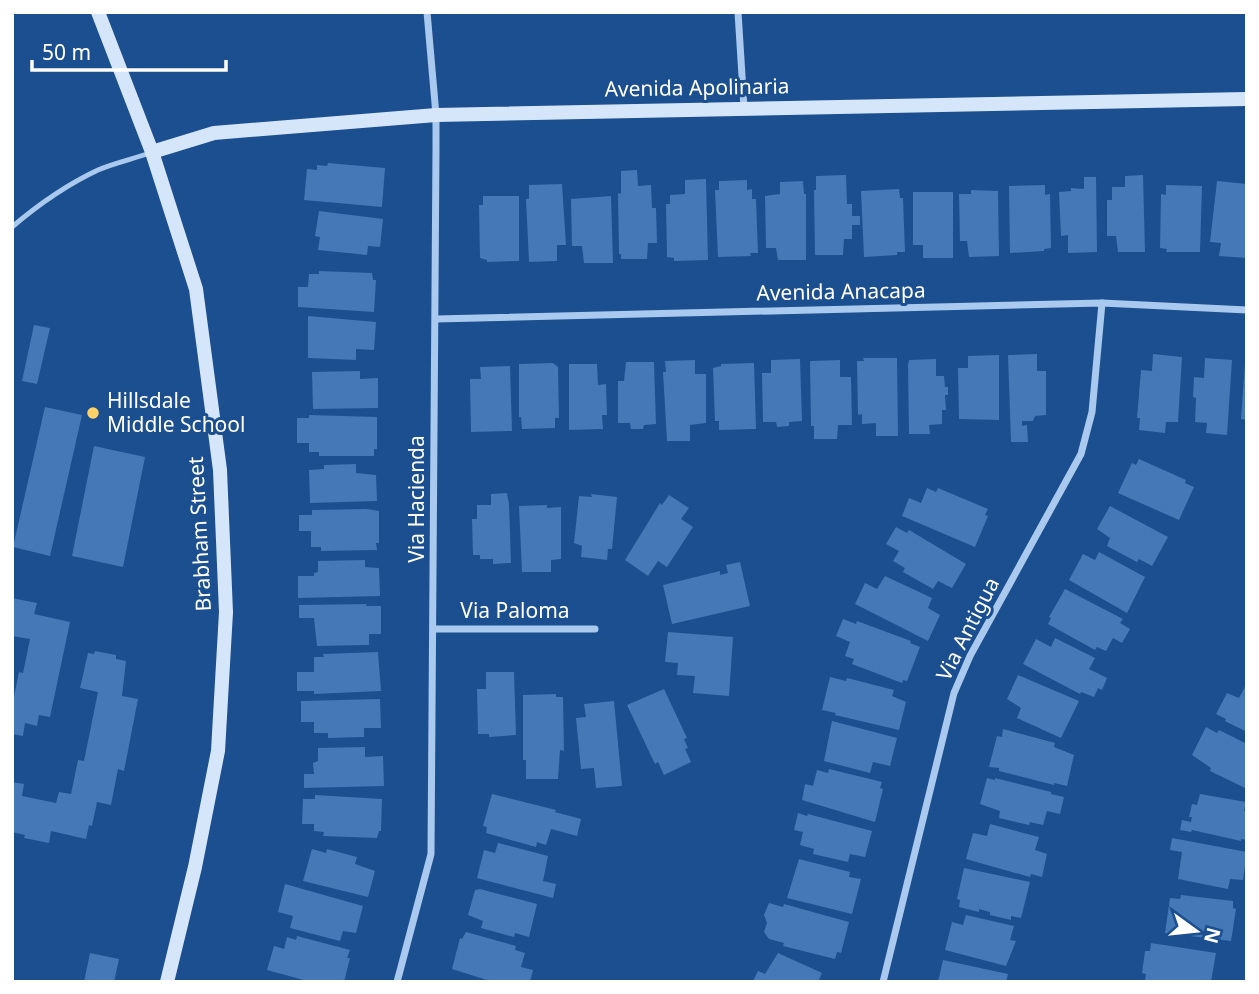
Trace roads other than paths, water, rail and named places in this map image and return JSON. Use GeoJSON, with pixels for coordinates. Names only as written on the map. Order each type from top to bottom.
{"type":"FeatureCollection","features":[{"type":"Feature","properties":{"kind":"street","name":"Brabham Street"},"geometry":{"type":"LineString","coordinates":[[98,12],[152,152],[196,289],[220,470],[226,612],[218,751],[195,867],[167,982]]}},
{"type":"Feature","properties":{"kind":"street","name":"Via Hacienda"},"geometry":{"type":"LineString","coordinates":[[397,982],[431,854],[436,115],[427,12]]}},
{"type":"Feature","properties":{"kind":"street"},"geometry":{"type":"LineString","coordinates":[[738,12],[744,108]]}},
{"type":"Feature","properties":{"kind":"street","name":"Avenida Apolinaria"},"geometry":{"type":"LineString","coordinates":[[152,152],[214,133],[436,115],[1247,99]]}},
{"type":"Feature","properties":{"kind":"street","name":"Avenida Anacapa"},"geometry":{"type":"LineString","coordinates":[[436,319],[1102,303],[1247,310]]}},
{"type":"Feature","properties":{"kind":"street","name":"Via Antigua"},"geometry":{"type":"LineString","coordinates":[[883,982],[954,693],[970,656],[1071,475],[1088,433],[1102,303]]}},
{"type":"Feature","properties":{"kind":"street","name":"Via Paloma"},"geometry":{"type":"LineString","coordinates":[[434,629],[596,629]]}},
{"type":"Feature","properties":{"kind":"lane"},"geometry":{"type":"LineString","coordinates":[[12,227],[43,200],[61,189],[100,169],[152,152]]}},
{"type":"Feature","properties":{"kind":"place","name":"Hillsdale Middle School"},"geometry":{"type":"Point","coordinates":[93,413]}}]}
